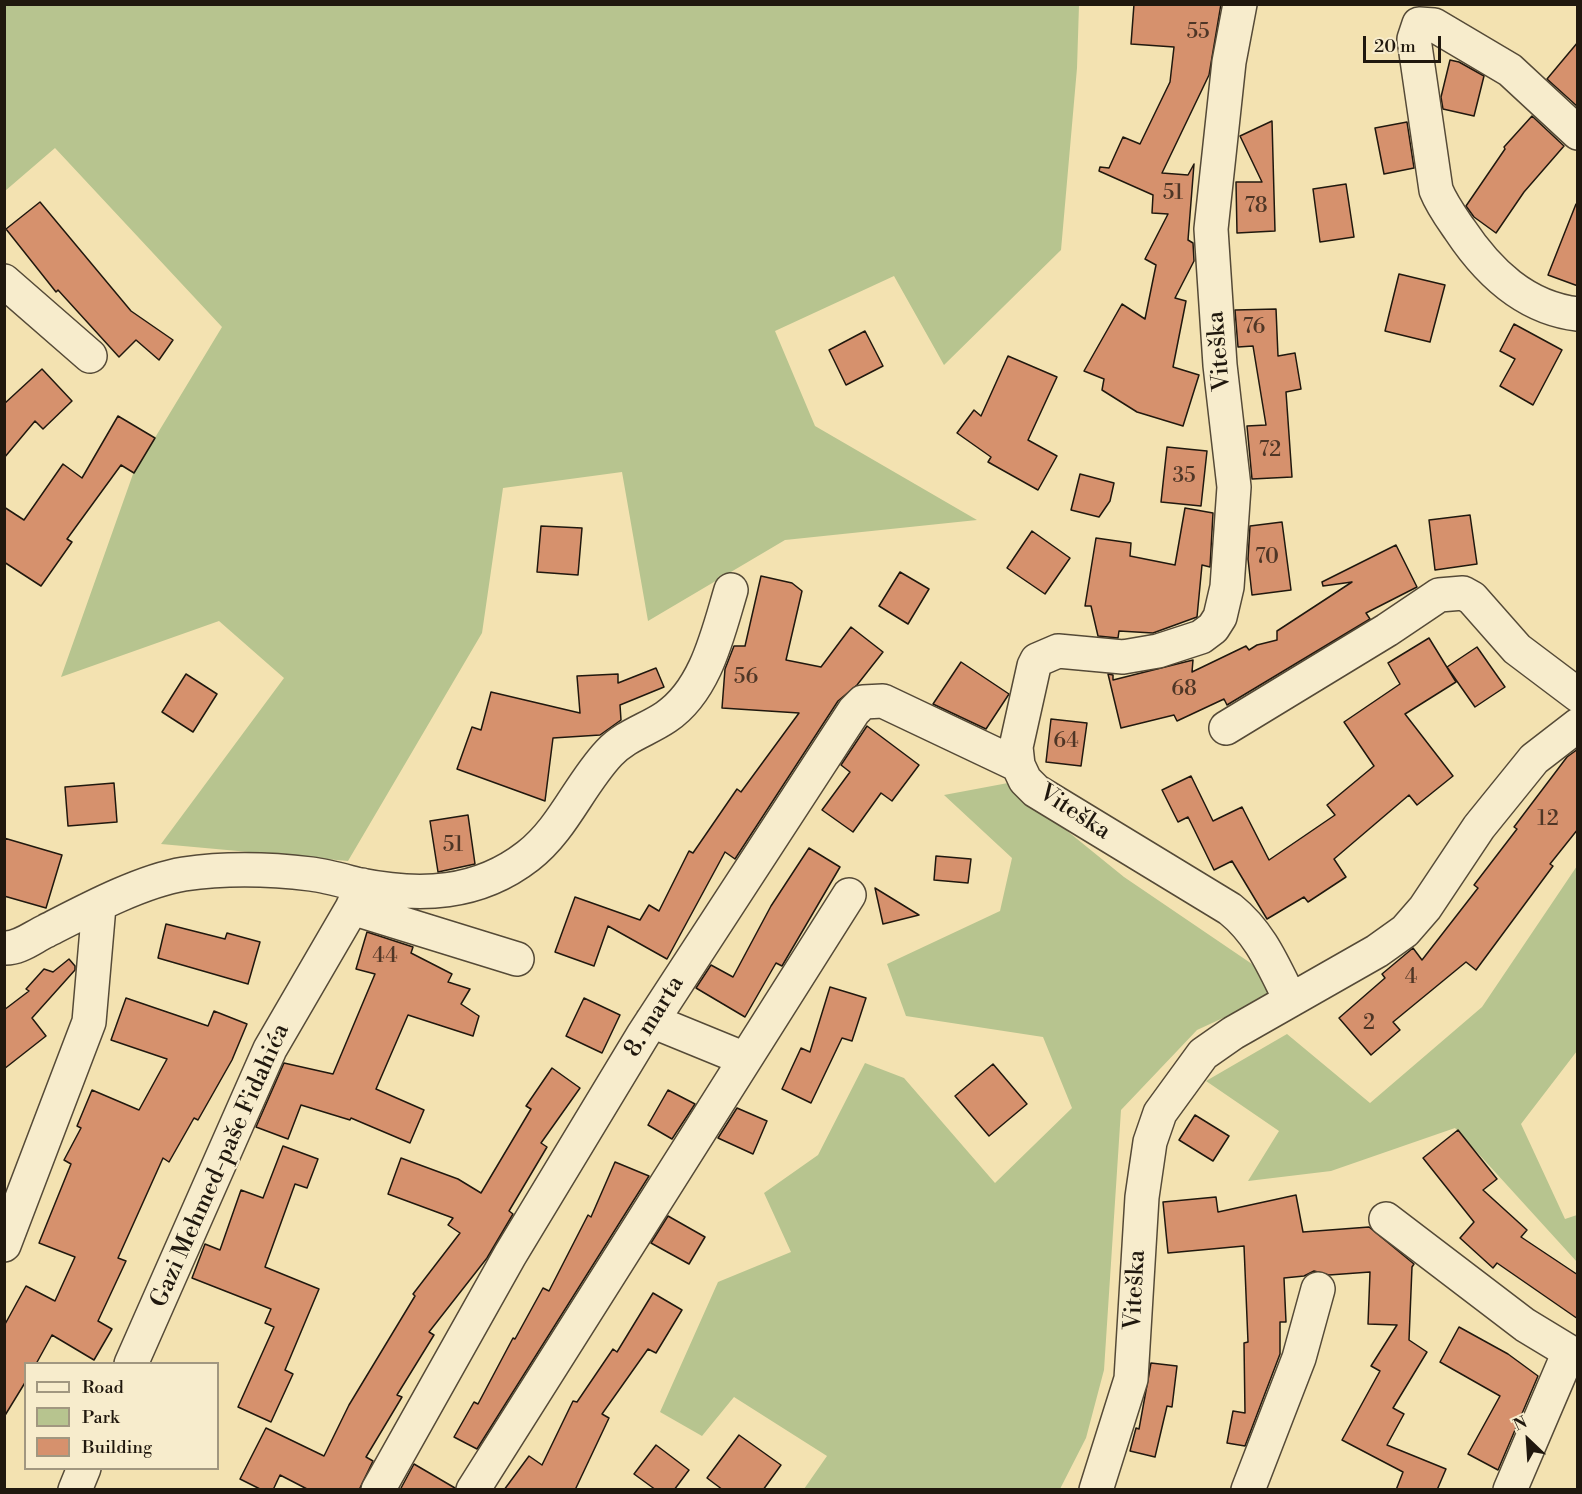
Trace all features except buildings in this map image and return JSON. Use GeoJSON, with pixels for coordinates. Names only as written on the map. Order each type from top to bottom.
{"type":"FeatureCollection","features":[{"type":"Feature","properties":{"kind":"street","name":"Viteška"},"geometry":{"type":"LineString","coordinates":[[1096,1490],[1131,1379],[1142,1197],[1150,1142],[1160,1113],[1203,1054],[1290,999],[1262,942],[1248,923],[1230,909],[1036,791],[1025,780],[1018,765],[1016,747],[1034,666],[1043,656],[1058,651],[1123,657],[1158,651],[1201,637],[1213,628],[1220,617],[1227,587],[1234,487],[1220,365],[1211,229],[1229,62],[1240,4]]}},
{"type":"Feature","properties":{"kind":"street"},"geometry":{"type":"LineString","coordinates":[[1568,313],[1512,289],[1481,261],[1440,202],[1436,190],[1414,39],[1419,24],[1434,25],[1510,70],[1578,133]]}},
{"type":"Feature","properties":{"kind":"street"},"geometry":{"type":"LineString","coordinates":[[4,281],[90,357]]}},
{"type":"Feature","properties":{"kind":"street"},"geometry":{"type":"LineString","coordinates":[[357,897],[447,891],[481,884],[509,870],[530,855],[548,837],[609,753],[626,737],[666,717],[691,691],[714,648],[731,590]]}},
{"type":"Feature","properties":{"kind":"street"},"geometry":{"type":"LineString","coordinates":[[1226,728],[1387,630],[1439,595],[1463,593],[1472,598],[1530,661],[1578,695]]}},
{"type":"Feature","properties":{"kind":"street","name":"8. marta"},"geometry":{"type":"LineString","coordinates":[[378,1490],[510,1255],[651,1021],[854,711],[863,702],[883,701],[1018,765]]}},
{"type":"Feature","properties":{"kind":"street"},"geometry":{"type":"LineString","coordinates":[[1290,999],[1377,951],[1405,931],[1425,908],[1479,827],[1534,759],[1578,725]]}},
{"type":"Feature","properties":{"kind":"street"},"geometry":{"type":"LineString","coordinates":[[4,948],[26,942],[156,881],[183,874],[220,870],[312,874],[357,897],[517,959]]}},
{"type":"Feature","properties":{"kind":"street"},"geometry":{"type":"LineString","coordinates":[[472,1490],[849,895]]}},
{"type":"Feature","properties":{"kind":"street","name":"Gazi Mehmed-paše Fidahića"},"geometry":{"type":"LineString","coordinates":[[132,1362],[270,1049],[357,897]]}},
{"type":"Feature","properties":{"kind":"street"},"geometry":{"type":"LineString","coordinates":[[6,1239],[87,1032],[93,1000],[99,906]]}},
{"type":"Feature","properties":{"kind":"street"},"geometry":{"type":"LineString","coordinates":[[651,1021],[745,1059]]}},
{"type":"Feature","properties":{"kind":"street"},"geometry":{"type":"LineString","coordinates":[[1386,1219],[1525,1325],[1573,1355],[1510,1490]]}},
{"type":"Feature","properties":{"kind":"street"},"geometry":{"type":"LineString","coordinates":[[1248,1490],[1299,1358],[1318,1289]]}},
{"type":"Feature","properties":{"kind":"street"},"geometry":{"type":"LineString","coordinates":[[75,1490],[83,1470]]}},
{"type":"Feature","properties":{"kind":"green space"},"geometry":{"type":"Polygon","coordinates":[[[5,5],[1079,5],[1077,68],[1061,250],[944,365],[894,276],[775,331],[815,426],[977,520],[785,540],[648,621],[622,472],[503,488],[482,633],[348,861],[161,844],[284,678],[219,621],[61,677],[133,474],[222,327],[55,148],[5,191],[5,5]]]}},
{"type":"Feature","properties":{"kind":"green space"},"geometry":{"type":"Polygon","coordinates":[[[1008,783],[1124,877],[1252,964],[1275,994],[1197,1030],[1121,1110],[1104,1370],[1086,1438],[1060,1489],[804,1489],[827,1456],[734,1397],[702,1436],[660,1412],[718,1282],[791,1252],[764,1193],[818,1155],[865,1063],[904,1078],[995,1183],[1072,1108],[1043,1037],[906,1016],[887,964],[1000,911],[1012,858],[944,795],[1008,783]]]}},
{"type":"Feature","properties":{"kind":"green space"},"geometry":{"type":"Polygon","coordinates":[[[1577,866],[1577,1051],[1521,1124],[1565,1219],[1577,1215],[1577,1262],[1455,1128],[1331,1171],[1248,1181],[1279,1131],[1206,1081],[1287,1034],[1370,1103],[1482,1007],[1577,866]]]}}]}
